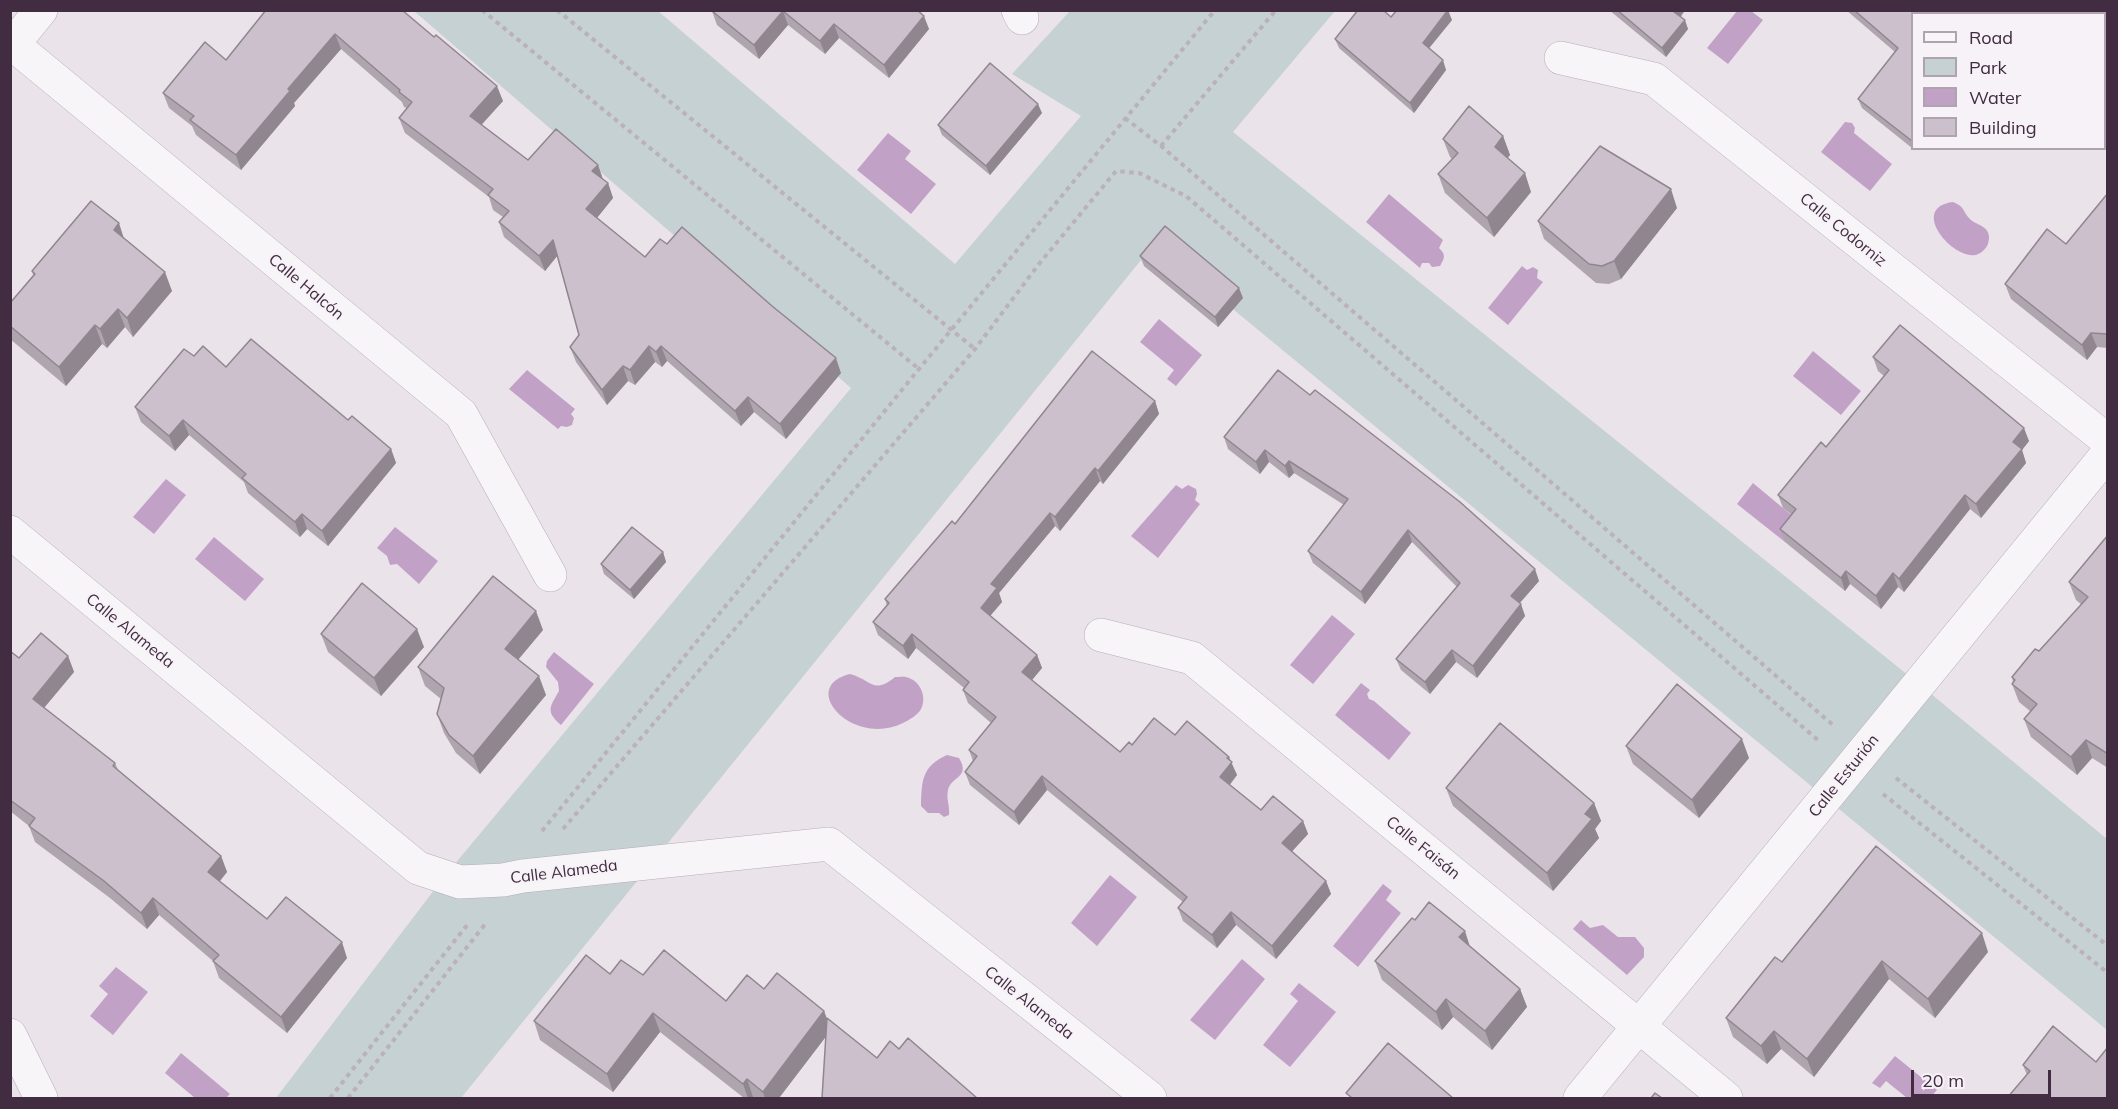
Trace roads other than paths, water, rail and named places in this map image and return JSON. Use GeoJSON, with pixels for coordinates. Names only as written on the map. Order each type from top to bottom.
{"type":"FeatureCollection","features":[{"type":"Feature","properties":{"kind":"street"},"geometry":{"type":"LineString","coordinates":[[11,45],[41,10]]}},
{"type":"Feature","properties":{"kind":"street","name":"Calle Halcón"},"geometry":{"type":"LineString","coordinates":[[11,45],[461,414],[550,575]]}},
{"type":"Feature","properties":{"kind":"street","name":"Calle Codorniz"},"geometry":{"type":"LineString","coordinates":[[1561,58],[1654,79],[2108,441]]}},
{"type":"Feature","properties":{"kind":"street","name":"Calle Esturión"},"geometry":{"type":"LineString","coordinates":[[1580,1098],[2108,453]]}},
{"type":"Feature","properties":{"kind":"street","name":"Calle Alameda"},"geometry":{"type":"LineString","coordinates":[[10,532],[418,868],[460,882],[829,844],[1150,1098]]}},
{"type":"Feature","properties":{"kind":"street","name":"Calle Faisán"},"geometry":{"type":"LineString","coordinates":[[1101,636],[1192,658],[1726,1098]]}},
{"type":"Feature","properties":{"kind":"street"},"geometry":{"type":"LineString","coordinates":[[10,1035],[41,1098]]}},
{"type":"Feature","properties":{"kind":"water"},"geometry":{"type":"Polygon","coordinates":[[[1737,11],[1751,11],[1763,20],[1728,64],[1707,48],[1737,11]]]}},
{"type":"Feature","properties":{"kind":"water"},"geometry":{"type":"Polygon","coordinates":[[[1845,122],[1852,123],[1855,128],[1854,133],[1892,164],[1870,191],[1821,152],[1845,122]]]}},
{"type":"Feature","properties":{"kind":"water"},"geometry":{"type":"Polygon","coordinates":[[[888,133],[911,151],[905,159],[936,184],[911,214],[857,170],[888,133]]]}},
{"type":"Feature","properties":{"kind":"water"},"geometry":{"type":"Polygon","coordinates":[[[1389,194],[1443,240],[1439,248],[1444,256],[1440,266],[1432,267],[1429,263],[1422,263],[1420,268],[1366,222],[1389,194]]]}},
{"type":"Feature","properties":{"kind":"water"},"geometry":{"type":"Polygon","coordinates":[[[1953,202],[1989,234],[1988,244],[1979,254],[1961,252],[1951,246],[1937,229],[1934,220],[1935,212],[1941,206],[1953,202]]]}},
{"type":"Feature","properties":{"kind":"water"},"geometry":{"type":"Polygon","coordinates":[[[1522,266],[1527,270],[1533,267],[1538,270],[1537,278],[1543,282],[1508,325],[1488,308],[1522,266]]]}},
{"type":"Feature","properties":{"kind":"water"},"geometry":{"type":"Polygon","coordinates":[[[1159,319],[1202,355],[1176,386],[1167,379],[1174,370],[1140,342],[1159,319]]]}},
{"type":"Feature","properties":{"kind":"water"},"geometry":{"type":"Polygon","coordinates":[[[1813,351],[1861,391],[1841,415],[1793,376],[1813,351]]]}},
{"type":"Feature","properties":{"kind":"water"},"geometry":{"type":"Polygon","coordinates":[[[527,370],[575,409],[571,414],[574,418],[572,425],[561,426],[558,429],[509,389],[527,370]]]}},
{"type":"Feature","properties":{"kind":"water"},"geometry":{"type":"Polygon","coordinates":[[[166,479],[186,495],[154,534],[133,517],[166,479]]]}},
{"type":"Feature","properties":{"kind":"water"},"geometry":{"type":"Polygon","coordinates":[[[1753,483],[1801,523],[1785,542],[1737,504],[1753,483]]]}},
{"type":"Feature","properties":{"kind":"water"},"geometry":{"type":"Polygon","coordinates":[[[1176,485],[1182,489],[1188,485],[1196,489],[1195,500],[1200,504],[1158,558],[1131,536],[1176,485]]]}},
{"type":"Feature","properties":{"kind":"water"},"geometry":{"type":"Polygon","coordinates":[[[395,527],[438,561],[419,584],[397,564],[390,565],[387,556],[377,548],[395,527]]]}},
{"type":"Feature","properties":{"kind":"water"},"geometry":{"type":"Polygon","coordinates":[[[214,537],[264,579],[245,601],[195,559],[214,537]]]}},
{"type":"Feature","properties":{"kind":"water"},"geometry":{"type":"Polygon","coordinates":[[[1332,615],[1355,634],[1313,684],[1290,665],[1332,615]]]}},
{"type":"Feature","properties":{"kind":"water"},"geometry":{"type":"Polygon","coordinates":[[[554,652],[594,684],[561,725],[551,712],[553,701],[559,691],[558,682],[546,667],[547,661],[554,652]]]}},
{"type":"Feature","properties":{"kind":"water"},"geometry":{"type":"Polygon","coordinates":[[[850,674],[877,686],[895,677],[906,677],[920,687],[923,705],[916,715],[905,722],[884,729],[866,728],[850,722],[838,713],[830,702],[829,691],[835,681],[850,674]]]}},
{"type":"Feature","properties":{"kind":"water"},"geometry":{"type":"Polygon","coordinates":[[[1361,683],[1370,690],[1367,694],[1369,699],[1411,733],[1389,760],[1335,715],[1361,683]]]}},
{"type":"Feature","properties":{"kind":"water"},"geometry":{"type":"Polygon","coordinates":[[[947,755],[959,758],[963,769],[948,790],[949,815],[944,817],[939,813],[928,813],[921,806],[921,797],[923,782],[928,770],[947,755]]]}},
{"type":"Feature","properties":{"kind":"water"},"geometry":{"type":"Polygon","coordinates":[[[1110,875],[1137,897],[1097,946],[1071,923],[1110,875]]]}},
{"type":"Feature","properties":{"kind":"water"},"geometry":{"type":"Polygon","coordinates":[[[1383,884],[1392,891],[1386,900],[1401,913],[1358,967],[1333,946],[1383,884]]]}},
{"type":"Feature","properties":{"kind":"water"},"geometry":{"type":"Polygon","coordinates":[[[1581,920],[1590,928],[1603,925],[1618,937],[1635,937],[1644,948],[1644,957],[1627,975],[1573,929],[1581,920]]]}},
{"type":"Feature","properties":{"kind":"water"},"geometry":{"type":"Polygon","coordinates":[[[1242,959],[1265,979],[1215,1040],[1190,1020],[1242,959]]]}},
{"type":"Feature","properties":{"kind":"water"},"geometry":{"type":"Polygon","coordinates":[[[116,967],[148,992],[113,1035],[90,1016],[108,994],[99,986],[116,967]]]}},
{"type":"Feature","properties":{"kind":"water"},"geometry":{"type":"Polygon","coordinates":[[[1299,983],[1336,1012],[1290,1067],[1263,1045],[1298,1001],[1290,994],[1299,983]]]}},
{"type":"Feature","properties":{"kind":"water"},"geometry":{"type":"Polygon","coordinates":[[[181,1053],[230,1094],[226,1098],[195,1098],[165,1073],[181,1053]]]}},
{"type":"Feature","properties":{"kind":"water"},"geometry":{"type":"Polygon","coordinates":[[[1895,1056],[1937,1090],[1930,1098],[1907,1098],[1886,1081],[1880,1088],[1872,1083],[1895,1056]]]}}]}
